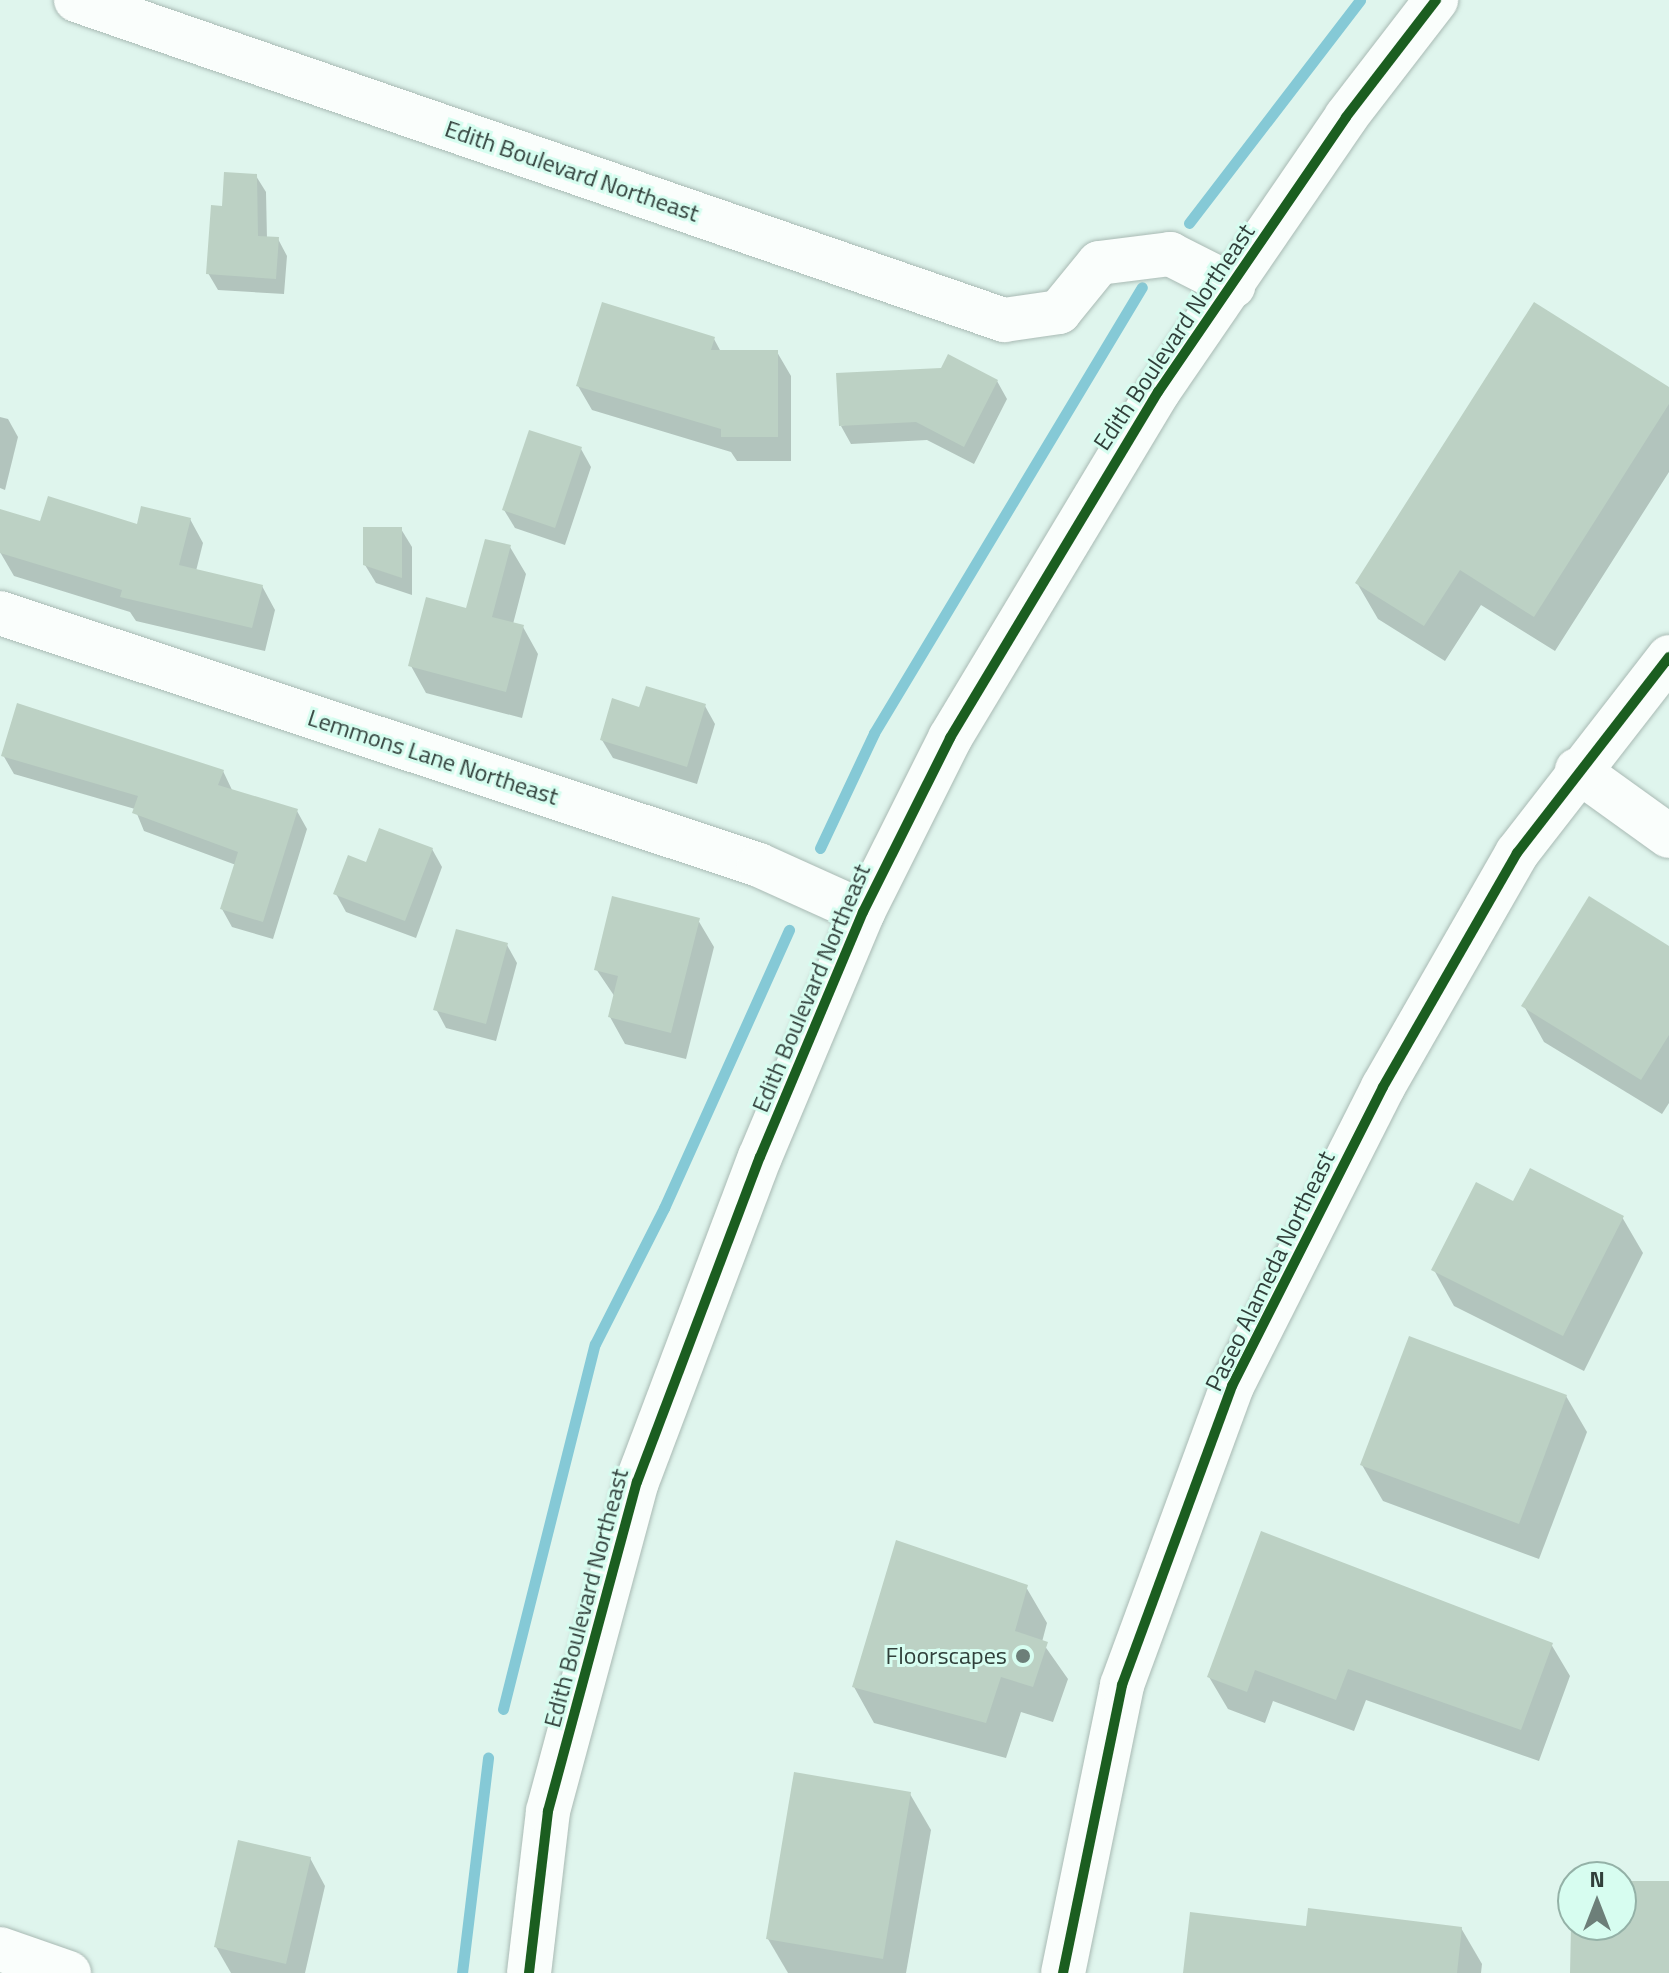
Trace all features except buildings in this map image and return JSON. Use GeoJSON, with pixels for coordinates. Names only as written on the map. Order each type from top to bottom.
{"type":"FeatureCollection","features":[{"type":"Feature","properties":{"kind":"street","name":"Edith Boulevard Northeast"},"geometry":{"type":"LineString","coordinates":[[76,0],[1004,320],[1059,312],[1099,263],[1170,254],[1233,286]]}},
{"type":"Feature","properties":{"kind":"street","name":"Edith Boulevard Northeast"},"geometry":{"type":"LineString","coordinates":[[529,1973],[548,1811],[637,1482],[760,1157],[863,912],[950,738],[1055,556],[1158,392],[1346,117],[1436,0]]}},
{"type":"Feature","properties":{"kind":"street","name":"Lemmons Lane Northeast"},"geometry":{"type":"LineString","coordinates":[[0,613],[759,865],[863,912]]}},
{"type":"Feature","properties":{"kind":"street","name":"Paseo Alameda Northeast"},"geometry":{"type":"LineString","coordinates":[[1063,1973],[1122,1685],[1232,1386],[1383,1087],[1517,853],[1577,770],[1669,657]]}},
{"type":"Feature","properties":{"kind":"street"},"geometry":{"type":"LineString","coordinates":[[1577,770],[1669,836]]}},
{"type":"Feature","properties":{"kind":"street"},"geometry":{"type":"LineString","coordinates":[[0,1949],[69,1973]]}},
{"type":"Feature","properties":{"kind":"waterway"},"geometry":{"type":"LineString","coordinates":[[1189,223],[1360,0]]}},
{"type":"Feature","properties":{"kind":"waterway"},"geometry":{"type":"LineString","coordinates":[[820,848],[874,733],[1142,287]]}},
{"type":"Feature","properties":{"kind":"waterway"},"geometry":{"type":"LineString","coordinates":[[503,1709],[595,1344],[664,1208],[789,930]]}},
{"type":"Feature","properties":{"kind":"waterway"},"geometry":{"type":"LineString","coordinates":[[462,1973],[488,1758]]}},
{"type":"Feature","properties":{"kind":"cycle path"},"geometry":{"type":"LineString","coordinates":[[529,1973],[548,1811],[637,1482],[760,1157],[863,912],[950,738],[1158,392],[1346,117],[1436,0]]}},
{"type":"Feature","properties":{"kind":"cycle path"},"geometry":{"type":"LineString","coordinates":[[1063,1973],[1122,1685],[1232,1386],[1383,1087],[1517,853],[1669,657]]}},
{"type":"Feature","properties":{"kind":"place","name":"Floorscapes"},"geometry":{"type":"Point","coordinates":[1023,1656]}}]}
